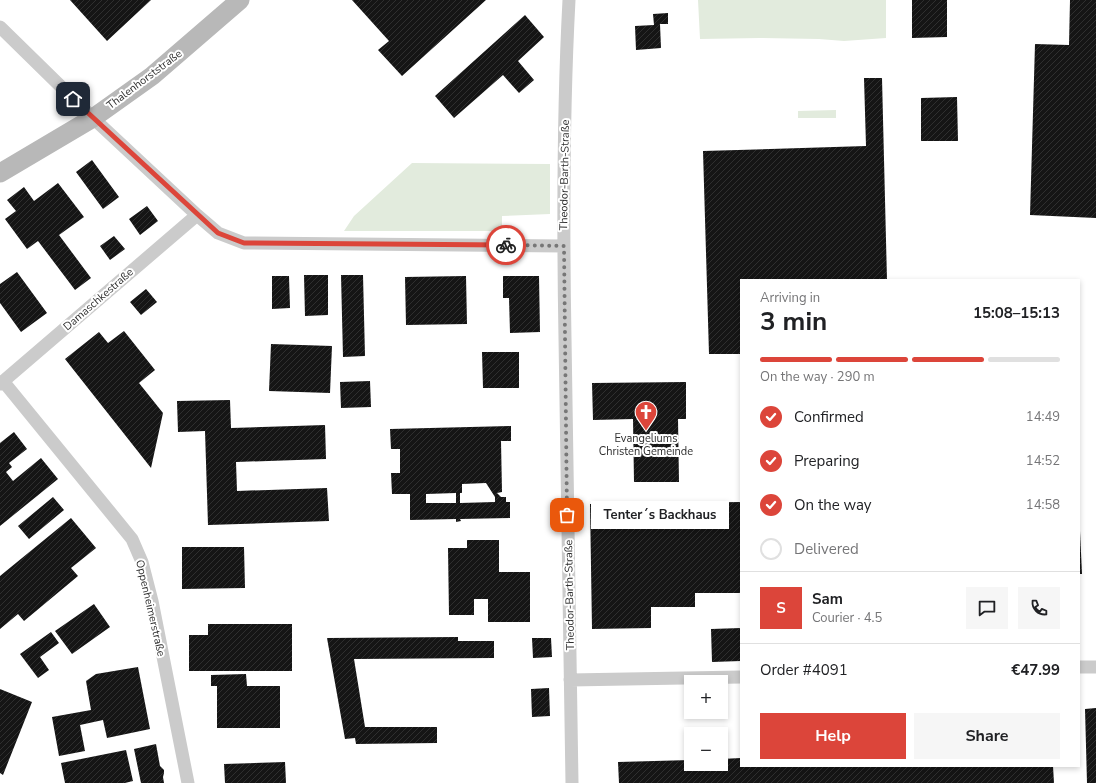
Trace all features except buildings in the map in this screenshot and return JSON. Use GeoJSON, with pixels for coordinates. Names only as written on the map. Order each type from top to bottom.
{"type":"FeatureCollection","features":[{"type":"Feature","properties":{"kind":"main road","name":"Thalenhorststraße"},"geometry":{"type":"LineString","coordinates":[[0,173],[93,118],[152,76],[240,0]]}},
{"type":"Feature","properties":{"kind":"street","name":"Theodor-Barth-Straße"},"geometry":{"type":"LineString","coordinates":[[569,0],[566,58],[564,246],[572,783]]}},
{"type":"Feature","properties":{"kind":"street"},"geometry":{"type":"LineString","coordinates":[[0,27],[93,118],[218,233],[244,243],[564,246]]}},
{"type":"Feature","properties":{"kind":"street","name":"Damaschkestraße"},"geometry":{"type":"LineString","coordinates":[[2,383],[197,215]]}},
{"type":"Feature","properties":{"kind":"street","name":"Oppenheimerstraße"},"geometry":{"type":"LineString","coordinates":[[2,383],[132,539],[142,562],[153,608],[188,783]]}},
{"type":"Feature","properties":{"kind":"street"},"geometry":{"type":"LineString","coordinates":[[1080,667],[1096,667]]}},
{"type":"Feature","properties":{"kind":"street"},"geometry":{"type":"LineString","coordinates":[[570,680],[740,677]]}},
{"type":"Feature","properties":{"kind":"shaded area"},"geometry":{"type":"Polygon","coordinates":[[[698,0],[886,0],[886,38],[844,41],[760,38],[700,39],[698,0]]]}},
{"type":"Feature","properties":{"kind":"shaded area"},"geometry":{"type":"Polygon","coordinates":[[[836,110],[836,118],[798,118],[798,111],[836,110]]]}},
{"type":"Feature","properties":{"kind":"shaded area"},"geometry":{"type":"Polygon","coordinates":[[[412,163],[550,164],[550,214],[502,216],[502,231],[344,231],[354,216],[412,163]]]}},
{"type":"Feature","properties":{"kind":"way so far"},"geometry":{"type":"LineString","coordinates":[[506,245],[564,246],[567,515]]}},
{"type":"Feature","properties":{"kind":"place","name":"Evangeliums Christen Gemeinde"},"geometry":{"type":"Point","coordinates":[646,432]}},
{"type":"Feature","properties":{"kind":"place","name":"Tenter´s Backhaus"},"geometry":{"type":"Point","coordinates":[567,515]}},
{"type":"Feature","properties":{"kind":"route"},"geometry":{"type":"LineString","coordinates":[[73,99],[218,233],[244,243],[506,245]]}}]}
